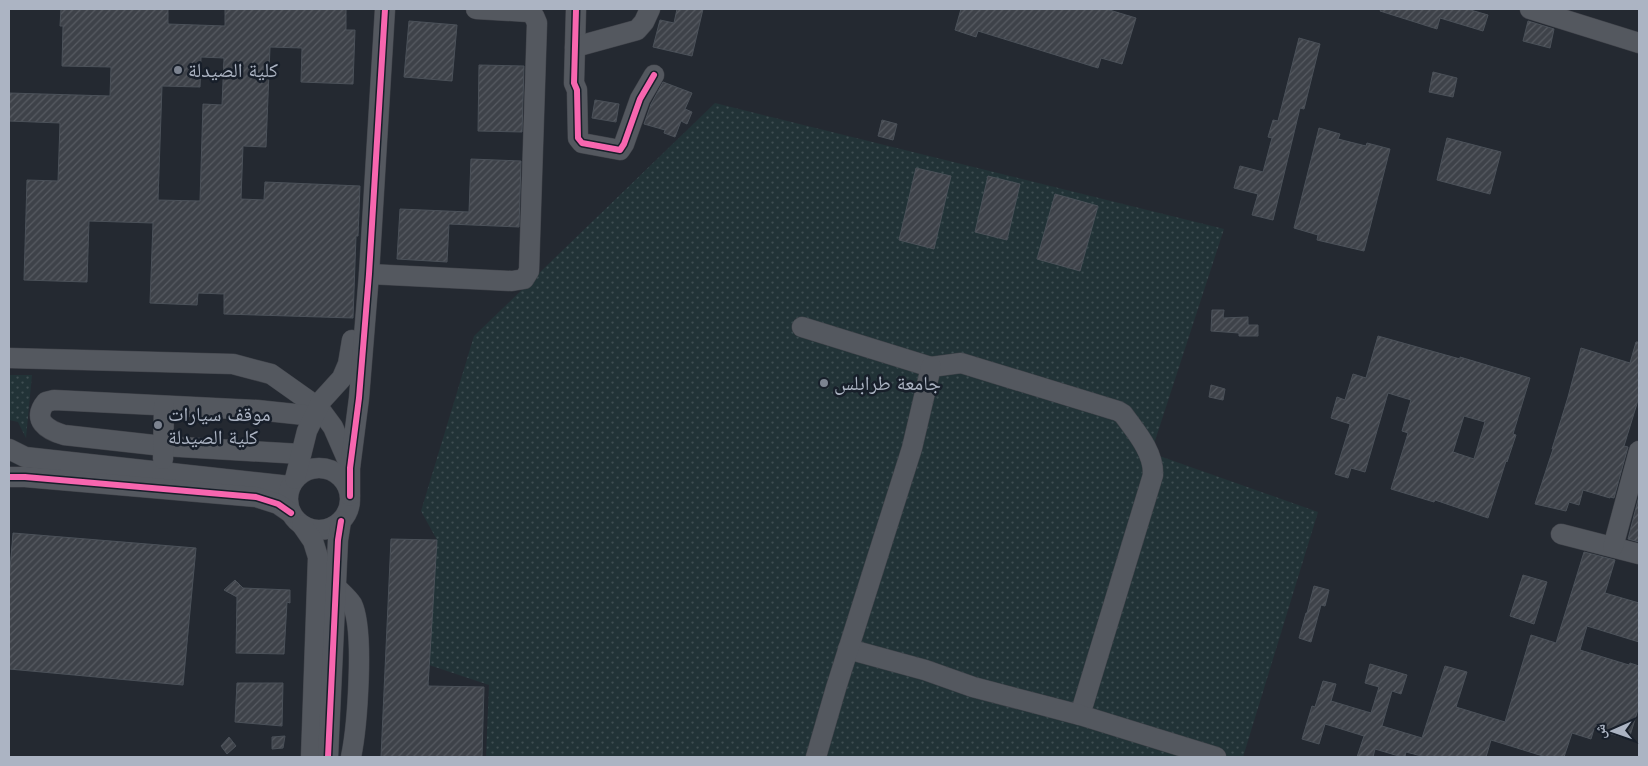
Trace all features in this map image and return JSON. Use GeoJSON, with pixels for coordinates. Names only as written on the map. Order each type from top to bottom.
{"type":"FeatureCollection","features":[{"type":"Feature","properties":{"kind":"street"},"geometry":{"type":"LineString","coordinates":[[311,757],[318,557],[313,541],[288,505],[288,495],[307,431],[322,400],[342,378],[348,364],[356,318],[372,9]]}},
{"type":"Feature","properties":{"kind":"street"},"geometry":{"type":"LineString","coordinates":[[328,757],[338,540],[341,521],[348,510],[350,468],[359,398],[369,274],[385,9]]}},
{"type":"Feature","properties":{"kind":"street"},"geometry":{"type":"LineString","coordinates":[[369,274],[512,281],[524,279],[529,271],[537,23],[534,16],[528,12],[476,9]]}},
{"type":"Feature","properties":{"kind":"street"},"geometry":{"type":"LineString","coordinates":[[576,9],[574,83],[577,90],[578,138],[582,143],[620,150],[624,144],[640,99],[654,74]]}},
{"type":"Feature","properties":{"kind":"street"},"geometry":{"type":"LineString","coordinates":[[575,47],[638,30],[650,9]]}},
{"type":"Feature","properties":{"kind":"street"},"geometry":{"type":"LineString","coordinates":[[1530,9],[1639,43]]}},
{"type":"Feature","properties":{"kind":"street"},"geometry":{"type":"LineString","coordinates":[[802,328],[931,367],[961,363],[1124,414],[1145,445],[1153,468],[1153,475],[1080,715]]}},
{"type":"Feature","properties":{"kind":"street"},"geometry":{"type":"LineString","coordinates":[[9,358],[233,364],[271,374],[333,427],[350,468]]}},
{"type":"Feature","properties":{"kind":"street"},"geometry":{"type":"LineString","coordinates":[[816,757],[912,448],[931,367]]}},
{"type":"Feature","properties":{"kind":"street"},"geometry":{"type":"LineString","coordinates":[[301,454],[163,446],[64,435],[51,432],[45,427],[40,414],[42,406],[46,402],[54,400],[316,412]]}},
{"type":"Feature","properties":{"kind":"street"},"geometry":{"type":"LineString","coordinates":[[164,406],[164,471]]}},
{"type":"Feature","properties":{"kind":"street"},"geometry":{"type":"LineString","coordinates":[[9,450],[25,457],[293,483],[310,469],[327,469],[336,472],[342,478],[348,486],[350,496]]}},
{"type":"Feature","properties":{"kind":"street"},"geometry":{"type":"LineString","coordinates":[[1613,547],[1639,451]]}},
{"type":"Feature","properties":{"kind":"street"},"geometry":{"type":"LineString","coordinates":[[9,477],[256,497],[278,504],[315,530],[329,529],[341,521]]}},
{"type":"Feature","properties":{"kind":"street"},"geometry":{"type":"LineString","coordinates":[[1561,534],[1639,554]]}},
{"type":"Feature","properties":{"kind":"street"},"geometry":{"type":"LineString","coordinates":[[336,587],[352,604],[359,652],[355,739],[351,757]]}},
{"type":"Feature","properties":{"kind":"street"},"geometry":{"type":"LineString","coordinates":[[848,649],[926,670],[973,687],[1080,715],[1216,757]]}},
{"type":"Feature","properties":{"kind":"shaded area"},"geometry":{"type":"Polygon","coordinates":[[[715,103],[1224,229],[1151,453],[1318,512],[1243,757],[486,757],[489,685],[429,665],[437,540],[421,511],[474,336],[715,103]]]}},
{"type":"Feature","properties":{"kind":"shaded area"},"geometry":{"type":"Polygon","coordinates":[[[9,375],[32,375],[26,438],[18,422],[9,420],[9,375]]]}},
{"type":"Feature","properties":{"kind":"building","name":"كلية الصيدلة"},"geometry":{"type":"Polygon","coordinates":[[[61,9],[168,9],[168,24],[225,26],[225,9],[346,9],[346,30],[355,30],[353,84],[301,82],[302,48],[270,47],[266,147],[243,146],[241,199],[264,200],[265,182],[360,186],[353,318],[224,314],[224,294],[198,293],[197,305],[150,303],[153,223],[89,221],[87,282],[24,280],[27,180],[58,181],[60,123],[9,121],[9,93],[110,96],[111,67],[62,66],[63,26],[60,26],[61,9]],[[201,57],[200,87],[162,86],[158,200],[200,201],[203,104],[222,105],[224,58],[201,57]]]}},
{"type":"Feature","properties":{"kind":"building"},"geometry":{"type":"Polygon","coordinates":[[[677,9],[703,9],[692,56],[653,47],[660,20],[674,23],[677,9]]]}},
{"type":"Feature","properties":{"kind":"building"},"geometry":{"type":"Polygon","coordinates":[[[961,9],[1106,9],[1136,18],[1122,64],[1101,58],[1098,68],[978,31],[976,37],[955,30],[961,9]]]}},
{"type":"Feature","properties":{"kind":"building"},"geometry":{"type":"Polygon","coordinates":[[[1381,9],[1467,9],[1488,15],[1483,31],[1440,18],[1437,29],[1380,11],[1381,9]]]}},
{"type":"Feature","properties":{"kind":"building"},"geometry":{"type":"Polygon","coordinates":[[[409,21],[457,25],[452,81],[404,77],[409,21]]]}},
{"type":"Feature","properties":{"kind":"building"},"geometry":{"type":"Polygon","coordinates":[[[1528,21],[1554,29],[1550,48],[1523,41],[1528,21]]]}},
{"type":"Feature","properties":{"kind":"building"},"geometry":{"type":"Polygon","coordinates":[[[1299,38],[1320,44],[1304,109],[1300,108],[1273,220],[1252,215],[1258,194],[1234,188],[1240,166],[1263,172],[1272,138],[1268,137],[1273,120],[1278,121],[1299,38]]]}},
{"type":"Feature","properties":{"kind":"building"},"geometry":{"type":"Polygon","coordinates":[[[479,65],[524,66],[522,132],[478,131],[479,65]]]}},
{"type":"Feature","properties":{"kind":"building"},"geometry":{"type":"Polygon","coordinates":[[[1433,72],[1457,78],[1453,97],[1429,92],[1433,72]]]}},
{"type":"Feature","properties":{"kind":"building"},"geometry":{"type":"Polygon","coordinates":[[[663,82],[692,93],[685,109],[692,112],[687,124],[681,121],[675,137],[664,133],[665,130],[644,124],[651,104],[663,82]]]}},
{"type":"Feature","properties":{"kind":"building"},"geometry":{"type":"Polygon","coordinates":[[[595,100],[619,104],[616,122],[592,118],[595,100]]]}},
{"type":"Feature","properties":{"kind":"building"},"geometry":{"type":"Polygon","coordinates":[[[882,120],[897,124],[893,140],[878,136],[882,120]]]}},
{"type":"Feature","properties":{"kind":"building"},"geometry":{"type":"Polygon","coordinates":[[[1319,128],[1340,134],[1338,139],[1366,146],[1367,143],[1390,149],[1364,251],[1317,240],[1318,235],[1294,228],[1319,128]]]}},
{"type":"Feature","properties":{"kind":"building"},"geometry":{"type":"Polygon","coordinates":[[[1447,138],[1501,152],[1490,194],[1437,180],[1447,138]]]}},
{"type":"Feature","properties":{"kind":"building"},"geometry":{"type":"Polygon","coordinates":[[[471,159],[521,161],[519,227],[449,224],[447,262],[397,259],[400,209],[469,212],[471,159]]]}},
{"type":"Feature","properties":{"kind":"building"},"geometry":{"type":"Polygon","coordinates":[[[916,168],[951,176],[934,249],[899,240],[916,168]]]}},
{"type":"Feature","properties":{"kind":"building"},"geometry":{"type":"Polygon","coordinates":[[[988,176],[1020,184],[1007,240],[975,232],[988,176]]]}},
{"type":"Feature","properties":{"kind":"building"},"geometry":{"type":"Polygon","coordinates":[[[1055,194],[1098,206],[1080,271],[1037,259],[1055,194]]]}},
{"type":"Feature","properties":{"kind":"building"},"geometry":{"type":"Polygon","coordinates":[[[1212,310],[1224,310],[1223,318],[1248,317],[1248,325],[1258,325],[1258,336],[1239,336],[1239,333],[1211,331],[1212,310]]]}},
{"type":"Feature","properties":{"kind":"building"},"geometry":{"type":"Polygon","coordinates":[[[1378,336],[1460,359],[1460,357],[1530,378],[1513,434],[1516,435],[1488,518],[1435,500],[1434,502],[1391,489],[1408,433],[1402,431],[1411,400],[1388,393],[1365,472],[1351,468],[1348,478],[1335,474],[1350,425],[1331,418],[1337,397],[1345,400],[1353,374],[1366,378],[1378,336]],[[1464,416],[1453,452],[1474,459],[1485,422],[1464,416]]]}},
{"type":"Feature","properties":{"kind":"building"},"geometry":{"type":"Polygon","coordinates":[[[1636,342],[1639,342],[1639,397],[1624,446],[1628,447],[1614,498],[1583,490],[1579,505],[1569,502],[1566,511],[1535,504],[1553,449],[1581,348],[1630,363],[1636,342]]]}},
{"type":"Feature","properties":{"kind":"building"},"geometry":{"type":"Polygon","coordinates":[[[1211,385],[1225,389],[1223,400],[1209,397],[1211,385]]]}},
{"type":"Feature","properties":{"kind":"building"},"geometry":{"type":"Polygon","coordinates":[[[1639,496],[1639,542],[1628,539],[1639,496]]]}},
{"type":"Feature","properties":{"kind":"building"},"geometry":{"type":"Polygon","coordinates":[[[13,533],[196,548],[183,685],[9,669],[9,581],[13,533]]]}},
{"type":"Feature","properties":{"kind":"building"},"geometry":{"type":"Polygon","coordinates":[[[391,539],[437,540],[428,686],[484,687],[482,757],[381,757],[391,539]]]}},
{"type":"Feature","properties":{"kind":"building"},"geometry":{"type":"Polygon","coordinates":[[[1584,552],[1615,560],[1605,593],[1639,603],[1639,642],[1587,626],[1580,650],[1629,665],[1630,663],[1639,666],[1639,706],[1629,739],[1594,729],[1591,739],[1572,733],[1564,757],[1546,757],[1491,740],[1486,757],[1425,757],[1406,752],[1405,757],[1402,757],[1375,749],[1373,757],[1357,757],[1364,736],[1325,724],[1319,744],[1302,739],[1312,706],[1315,707],[1323,681],[1336,684],[1331,701],[1371,713],[1379,687],[1365,683],[1370,664],[1407,675],[1401,694],[1392,691],[1382,726],[1422,738],[1445,666],[1467,672],[1456,707],[1505,722],[1531,635],[1556,643],[1584,552]]]}},
{"type":"Feature","properties":{"kind":"building"},"geometry":{"type":"Polygon","coordinates":[[[1523,575],[1547,582],[1534,624],[1510,616],[1523,575]]]}},
{"type":"Feature","properties":{"kind":"building"},"geometry":{"type":"Polygon","coordinates":[[[235,580],[243,588],[290,590],[290,603],[287,602],[284,654],[236,653],[237,597],[224,590],[235,580]]]}},
{"type":"Feature","properties":{"kind":"building"},"geometry":{"type":"Polygon","coordinates":[[[1314,586],[1329,590],[1325,606],[1321,605],[1311,642],[1299,638],[1314,586]]]}},
{"type":"Feature","properties":{"kind":"building"},"geometry":{"type":"Polygon","coordinates":[[[237,683],[283,683],[282,726],[235,722],[237,683]]]}},
{"type":"Feature","properties":{"kind":"building"},"geometry":{"type":"Polygon","coordinates":[[[285,736],[283,748],[272,749],[272,737],[285,736]]]}},
{"type":"Feature","properties":{"kind":"building"},"geometry":{"type":"Polygon","coordinates":[[[229,737],[236,746],[227,754],[221,746],[229,737]]]}},
{"type":"Feature","properties":{"kind":"cycle path"},"geometry":{"type":"LineString","coordinates":[[350,496],[350,468],[359,398],[369,274],[385,9]]}},
{"type":"Feature","properties":{"kind":"cycle path"},"geometry":{"type":"LineString","coordinates":[[576,9],[574,83],[577,90],[578,138],[582,143],[620,150],[624,144],[640,99],[654,75]]}},
{"type":"Feature","properties":{"kind":"cycle path"},"geometry":{"type":"LineString","coordinates":[[9,477],[256,497],[278,504],[291,513]]}},
{"type":"Feature","properties":{"kind":"cycle path"},"geometry":{"type":"LineString","coordinates":[[328,757],[338,540],[341,521]]}},
{"type":"Feature","properties":{"kind":"place","name":"كلية الصيدلة"},"geometry":{"type":"Point","coordinates":[178,70]}},
{"type":"Feature","properties":{"kind":"place","name":"جامعة طرابلس"},"geometry":{"type":"Point","coordinates":[824,383]}},
{"type":"Feature","properties":{"kind":"place","name":"موقف سيارات كلية الصيدلة"},"geometry":{"type":"Point","coordinates":[158,425]}}]}
